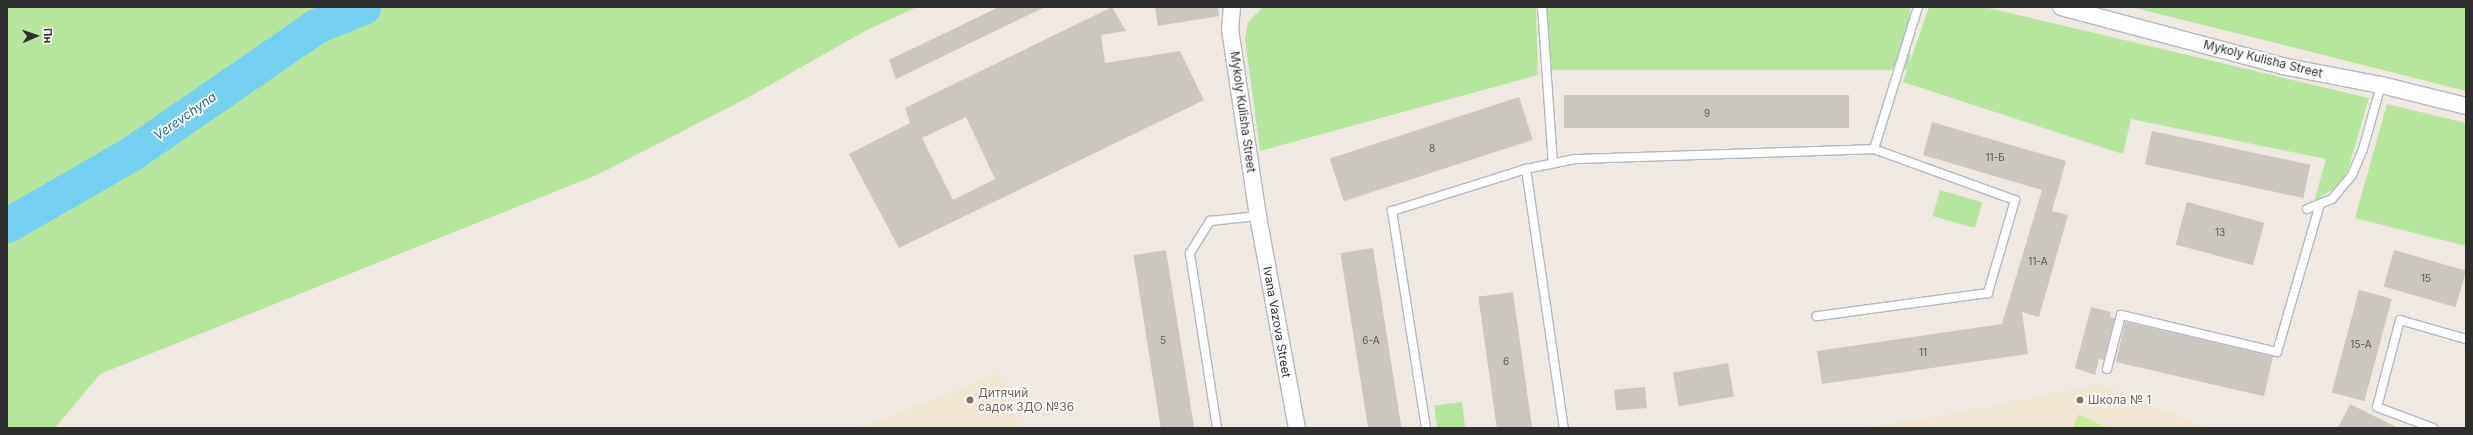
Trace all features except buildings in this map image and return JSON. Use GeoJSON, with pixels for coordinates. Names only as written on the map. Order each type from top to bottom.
{"type":"FeatureCollection","features":[{"type":"Feature","properties":{"kind":"street","name":"Mykoly Kulisha Street"},"geometry":{"type":"LineString","coordinates":[[1232,7],[1230,29],[1258,216]]}},
{"type":"Feature","properties":{"kind":"street","name":"Mykoly Kulisha Street"},"geometry":{"type":"LineString","coordinates":[[2061,7],[2282,66],[2381,85],[2466,106]]}},
{"type":"Feature","properties":{"kind":"street","name":"Ivana Vazova Street"},"geometry":{"type":"LineString","coordinates":[[1258,216],[1297,428]]}},
{"type":"Feature","properties":{"kind":"lane"},"geometry":{"type":"LineString","coordinates":[[1542,7],[1553,163]]}},
{"type":"Feature","properties":{"kind":"lane"},"geometry":{"type":"LineString","coordinates":[[1874,149],[1918,7]]}},
{"type":"Feature","properties":{"kind":"lane"},"geometry":{"type":"LineString","coordinates":[[2307,209],[2319,207],[2342,190],[2352,175],[2363,149],[2381,85]]}},
{"type":"Feature","properties":{"kind":"lane"},"geometry":{"type":"LineString","coordinates":[[1426,428],[1392,211],[1526,168],[1575,159],[1874,149],[2015,200],[1988,293],[1817,316]]}},
{"type":"Feature","properties":{"kind":"lane"},"geometry":{"type":"LineString","coordinates":[[1526,168],[1564,428]]}},
{"type":"Feature","properties":{"kind":"lane"},"geometry":{"type":"LineString","coordinates":[[2107,370],[2121,315],[2277,352],[2319,207]]}},
{"type":"Feature","properties":{"kind":"lane"},"geometry":{"type":"LineString","coordinates":[[1217,428],[1190,253],[1210,221],[1258,216]]}},
{"type":"Feature","properties":{"kind":"lane"},"geometry":{"type":"LineString","coordinates":[[2432,428],[2377,407],[2400,320],[2466,339]]}},
{"type":"Feature","properties":{"kind":"shaded area","name":"Дитячий садок ЗДО №36"},"geometry":{"type":"Polygon","coordinates":[[[999,373],[1021,428],[860,428],[999,373]]]}},
{"type":"Feature","properties":{"kind":"shaded area","name":"Школа № 1"},"geometry":{"type":"Polygon","coordinates":[[[2101,384],[2206,428],[1860,428],[1941,416],[2101,384]]]}},
{"type":"Feature","properties":{"kind":"green space"},"geometry":{"type":"Polygon","coordinates":[[[7,7],[917,7],[865,31],[747,98],[599,174],[100,374],[55,428],[7,428],[7,7]]]}},
{"type":"Feature","properties":{"kind":"green space"},"geometry":{"type":"Polygon","coordinates":[[[1263,7],[1536,7],[1538,75],[1260,151],[1245,39],[1248,22],[1263,7]]]}},
{"type":"Feature","properties":{"kind":"green space"},"geometry":{"type":"Polygon","coordinates":[[[1547,7],[1910,7],[1910,70],[1547,70],[1547,7]]]}},
{"type":"Feature","properties":{"kind":"green space"},"geometry":{"type":"Polygon","coordinates":[[[1929,7],[1984,7],[2369,98],[2348,170],[2339,185],[2314,202],[2326,159],[2131,119],[2123,154],[1903,82],[1929,7]]]}},
{"type":"Feature","properties":{"kind":"green space"},"geometry":{"type":"Polygon","coordinates":[[[2131,7],[2466,7],[2466,91],[2268,41],[2131,7]]]}},
{"type":"Feature","properties":{"kind":"green space"},"geometry":{"type":"Polygon","coordinates":[[[2387,104],[2466,123],[2466,246],[2355,218],[2387,104]]]}},
{"type":"Feature","properties":{"kind":"green space"},"geometry":{"type":"Polygon","coordinates":[[[1940,190],[1982,202],[1975,228],[1933,216],[1940,190]]]}},
{"type":"Feature","properties":{"kind":"green space"},"geometry":{"type":"Polygon","coordinates":[[[1462,402],[1465,428],[1437,428],[1434,405],[1462,402]]]}},
{"type":"Feature","properties":{"kind":"green space"},"geometry":{"type":"Polygon","coordinates":[[[2079,414],[2107,428],[2072,428],[2079,414]]]}},
{"type":"Feature","properties":{"kind":"waterway","name":"Verevchyna"},"geometry":{"type":"LineString","coordinates":[[7,225],[132,153],[316,26],[363,7]]}},
{"type":"Feature","properties":{"kind":"place","name":"Дитячий садок ЗДО №36"},"geometry":{"type":"Point","coordinates":[970,400]}},
{"type":"Feature","properties":{"kind":"place","name":"Школа № 1"},"geometry":{"type":"Point","coordinates":[2080,400]}}]}
